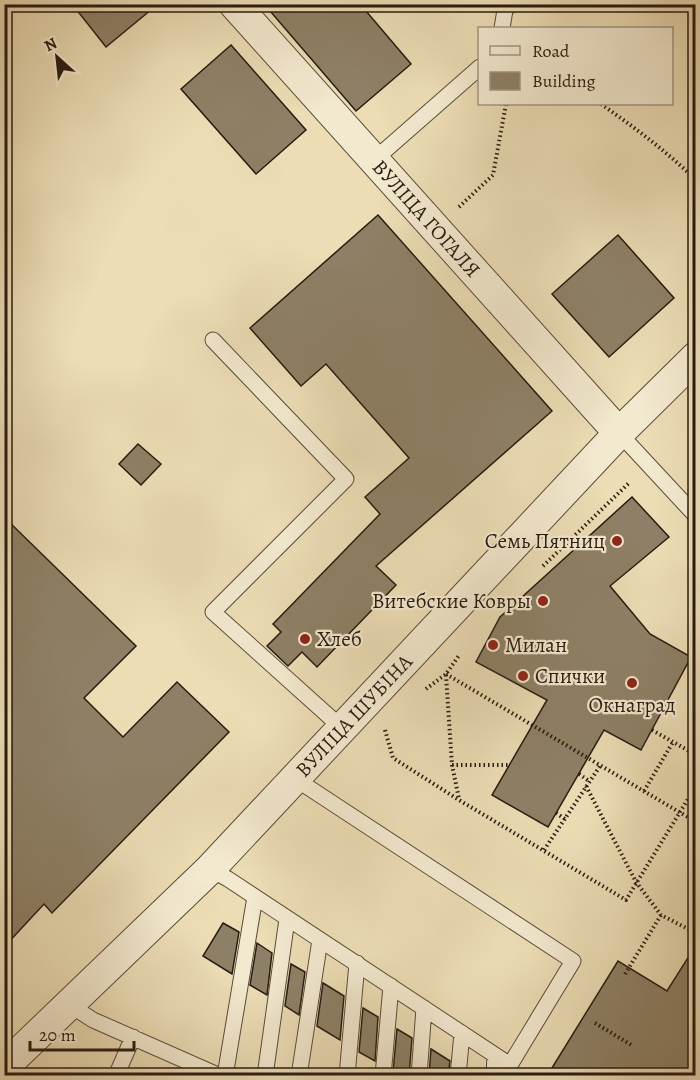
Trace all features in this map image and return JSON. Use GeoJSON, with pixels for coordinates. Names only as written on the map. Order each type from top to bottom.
{"type":"FeatureCollection","features":[{"type":"Feature","properties":{"kind":"street","name":"ВУЛІЦА ГОГАЛЯ"},"geometry":{"type":"LineString","coordinates":[[234,4],[619,433]]}},
{"type":"Feature","properties":{"kind":"street","name":"ВУЛІЦА ШУБІНА"},"geometry":{"type":"LineString","coordinates":[[4,1067],[210,869],[619,433],[696,357]]}},
{"type":"Feature","properties":{"kind":"lane"},"geometry":{"type":"LineString","coordinates":[[502,27],[505,6]]}},
{"type":"Feature","properties":{"kind":"lane"},"geometry":{"type":"LineString","coordinates":[[374,160],[478,69]]}},
{"type":"Feature","properties":{"kind":"lane"},"geometry":{"type":"LineString","coordinates":[[213,340],[346,479],[213,612],[342,728]]}},
{"type":"Feature","properties":{"kind":"lane"},"geometry":{"type":"LineString","coordinates":[[619,433],[696,516]]}},
{"type":"Feature","properties":{"kind":"lane"},"geometry":{"type":"LineString","coordinates":[[210,869],[510,1065],[573,961],[294,778]]}},
{"type":"Feature","properties":{"kind":"lane"},"geometry":{"type":"LineString","coordinates":[[225,1076],[255,897]]}},
{"type":"Feature","properties":{"kind":"lane"},"geometry":{"type":"LineString","coordinates":[[265,1076],[288,919]]}},
{"type":"Feature","properties":{"kind":"lane"},"geometry":{"type":"LineString","coordinates":[[299,1076],[320,940]]}},
{"type":"Feature","properties":{"kind":"lane"},"geometry":{"type":"LineString","coordinates":[[347,1076],[357,963]]}},
{"type":"Feature","properties":{"kind":"lane"},"geometry":{"type":"LineString","coordinates":[[383,1076],[391,986]]}},
{"type":"Feature","properties":{"kind":"lane"},"geometry":{"type":"LineString","coordinates":[[70,1005],[93,1020],[220,1076]]}},
{"type":"Feature","properties":{"kind":"lane"},"geometry":{"type":"LineString","coordinates":[[419,1076],[424,1008]]}},
{"type":"Feature","properties":{"kind":"lane"},"geometry":{"type":"LineString","coordinates":[[458,1076],[462,1033]]}},
{"type":"Feature","properties":{"kind":"lane"},"geometry":{"type":"LineString","coordinates":[[116,1076],[133,1037]]}},
{"type":"Feature","properties":{"kind":"lane"},"geometry":{"type":"LineString","coordinates":[[494,1076],[495,1055]]}},
{"type":"Feature","properties":{"kind":"path"},"geometry":{"type":"LineString","coordinates":[[435,229],[493,175],[506,105]]}},
{"type":"Feature","properties":{"kind":"path"},"geometry":{"type":"LineString","coordinates":[[602,105],[643,133],[696,180]]}},
{"type":"Feature","properties":{"kind":"path"},"geometry":{"type":"LineString","coordinates":[[539,570],[648,464]]}},
{"type":"Feature","properties":{"kind":"path"},"geometry":{"type":"LineString","coordinates":[[420,694],[446,674],[466,644]]}},
{"type":"Feature","properties":{"kind":"path"},"geometry":{"type":"LineString","coordinates":[[446,674],[452,765],[459,800]]}},
{"type":"Feature","properties":{"kind":"path"},"geometry":{"type":"LineString","coordinates":[[446,674],[696,822]]}},
{"type":"Feature","properties":{"kind":"path"},"geometry":{"type":"LineString","coordinates":[[385,719],[385,730],[393,758],[626,900],[696,786]]}},
{"type":"Feature","properties":{"kind":"path"},"geometry":{"type":"LineString","coordinates":[[652,730],[696,755]]}},
{"type":"Feature","properties":{"kind":"path"},"geometry":{"type":"LineString","coordinates":[[644,791],[673,742]]}},
{"type":"Feature","properties":{"kind":"path"},"geometry":{"type":"LineString","coordinates":[[452,765],[509,765]]}},
{"type":"Feature","properties":{"kind":"path"},"geometry":{"type":"LineString","coordinates":[[543,850],[600,766]]}},
{"type":"Feature","properties":{"kind":"path"},"geometry":{"type":"LineString","coordinates":[[579,774],[589,781]]}},
{"type":"Feature","properties":{"kind":"path"},"geometry":{"type":"LineString","coordinates":[[586,786],[636,882],[661,915],[696,933]]}},
{"type":"Feature","properties":{"kind":"path"},"geometry":{"type":"LineString","coordinates":[[556,813],[565,819]]}},
{"type":"Feature","properties":{"kind":"path"},"geometry":{"type":"LineString","coordinates":[[625,974],[661,915]]}},
{"type":"Feature","properties":{"kind":"path"},"geometry":{"type":"LineString","coordinates":[[595,1023],[633,1047]]}},
{"type":"Feature","properties":{"kind":"building"},"geometry":{"type":"Polygon","coordinates":[[[72,4],[158,4],[106,47],[72,4]]]}},
{"type":"Feature","properties":{"kind":"building"},"geometry":{"type":"Polygon","coordinates":[[[264,4],[360,4],[411,64],[356,111],[264,4]]]}},
{"type":"Feature","properties":{"kind":"building"},"geometry":{"type":"Polygon","coordinates":[[[231,45],[306,130],[256,174],[181,89],[231,45]]]}},
{"type":"Feature","properties":{"kind":"building"},"geometry":{"type":"Polygon","coordinates":[[[378,215],[552,411],[376,566],[396,585],[317,667],[302,652],[288,666],[267,646],[281,632],[273,624],[380,514],[365,497],[409,458],[326,364],[301,386],[250,328],[378,215]]]}},
{"type":"Feature","properties":{"kind":"building"},"geometry":{"type":"Polygon","coordinates":[[[618,235],[674,298],[609,357],[552,294],[618,235]]]}},
{"type":"Feature","properties":{"kind":"building"},"geometry":{"type":"Polygon","coordinates":[[[138,444],[161,464],[141,485],[119,464],[138,444]]]}},
{"type":"Feature","properties":{"kind":"building"},"geometry":{"type":"Polygon","coordinates":[[[632,497],[669,537],[610,586],[650,634],[691,657],[641,750],[604,730],[548,827],[492,795],[547,700],[476,662],[500,617],[632,497]]]}},
{"type":"Feature","properties":{"kind":"building"},"geometry":{"type":"Polygon","coordinates":[[[4,517],[136,646],[84,698],[123,737],[177,682],[229,732],[52,913],[44,904],[4,947],[4,517]]]}},
{"type":"Feature","properties":{"kind":"building"},"geometry":{"type":"Polygon","coordinates":[[[223,923],[239,932],[232,974],[203,956],[223,923]]]}},
{"type":"Feature","properties":{"kind":"building"},"geometry":{"type":"Polygon","coordinates":[[[257,943],[272,953],[267,995],[250,985],[257,943]]]}},
{"type":"Feature","properties":{"kind":"building"},"geometry":{"type":"Polygon","coordinates":[[[696,945],[696,1076],[547,1076],[618,961],[667,991],[696,945]]]}},
{"type":"Feature","properties":{"kind":"building"},"geometry":{"type":"Polygon","coordinates":[[[291,964],[305,972],[299,1015],[285,1006],[291,964]]]}},
{"type":"Feature","properties":{"kind":"building"},"geometry":{"type":"Polygon","coordinates":[[[323,983],[344,996],[340,1040],[317,1026],[323,983]]]}},
{"type":"Feature","properties":{"kind":"building"},"geometry":{"type":"Polygon","coordinates":[[[363,1008],[378,1017],[375,1061],[359,1052],[363,1008]]]}},
{"type":"Feature","properties":{"kind":"building"},"geometry":{"type":"Polygon","coordinates":[[[397,1029],[412,1038],[409,1076],[398,1076],[393,1072],[397,1029]]]}},
{"type":"Feature","properties":{"kind":"building"},"geometry":{"type":"Polygon","coordinates":[[[431,1049],[450,1061],[448,1076],[429,1076],[431,1049]]]}},
{"type":"Feature","properties":{"kind":"place","name":"Семь Пятниц"},"geometry":{"type":"Point","coordinates":[617,541]}},
{"type":"Feature","properties":{"kind":"place","name":"Витебские Ковры"},"geometry":{"type":"Point","coordinates":[543,601]}},
{"type":"Feature","properties":{"kind":"place","name":"Хлеб"},"geometry":{"type":"Point","coordinates":[305,639]}},
{"type":"Feature","properties":{"kind":"place","name":"Милан"},"geometry":{"type":"Point","coordinates":[493,645]}},
{"type":"Feature","properties":{"kind":"place","name":"Спички"},"geometry":{"type":"Point","coordinates":[523,676]}},
{"type":"Feature","properties":{"kind":"place","name":"Окнаград"},"geometry":{"type":"Point","coordinates":[632,683]}}]}
